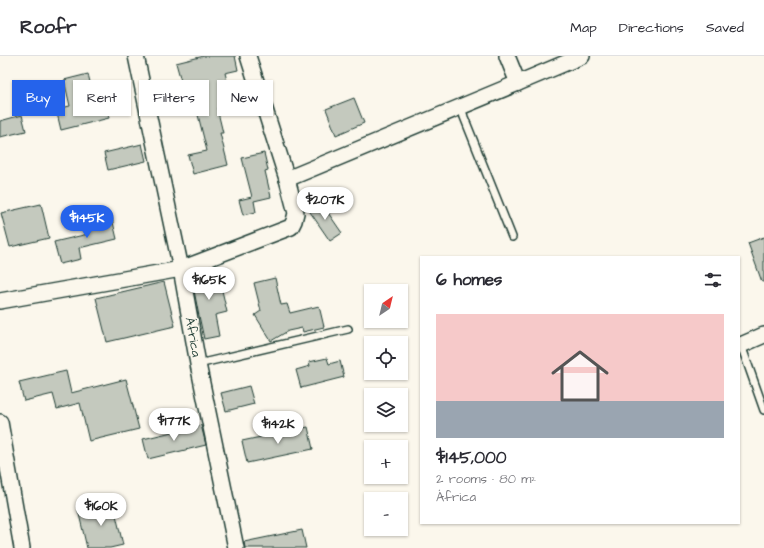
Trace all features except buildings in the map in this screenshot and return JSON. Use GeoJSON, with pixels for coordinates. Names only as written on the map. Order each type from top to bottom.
{"type":"FeatureCollection","features":[{"type":"Feature","properties":{"kind":"street","name":"África"},"geometry":{"type":"LineString","coordinates":[[136,56],[181,269],[198,364],[236,548]]}},
{"type":"Feature","properties":{"kind":"street"},"geometry":{"type":"LineString","coordinates":[[0,301],[181,269],[291,227],[296,213],[288,179],[248,56]]}},
{"type":"Feature","properties":{"kind":"street"},"geometry":{"type":"LineString","coordinates":[[507,56],[518,83]]}},
{"type":"Feature","properties":{"kind":"street"},"geometry":{"type":"LineString","coordinates":[[288,179],[582,56]]}},
{"type":"Feature","properties":{"kind":"street"},"geometry":{"type":"LineString","coordinates":[[740,346],[764,335]]}},
{"type":"Feature","properties":{"kind":"street"},"geometry":{"type":"LineString","coordinates":[[0,422],[22,548]]}},
{"type":"Feature","properties":{"kind":"lane"},"geometry":{"type":"LineString","coordinates":[[461,107],[512,237]]}},
{"type":"Feature","properties":{"kind":"lane"},"geometry":{"type":"LineString","coordinates":[[198,364],[348,329]]}},
{"type":"Feature","properties":{"kind":"lane"},"geometry":{"type":"LineString","coordinates":[[740,346],[764,410]]}}]}
